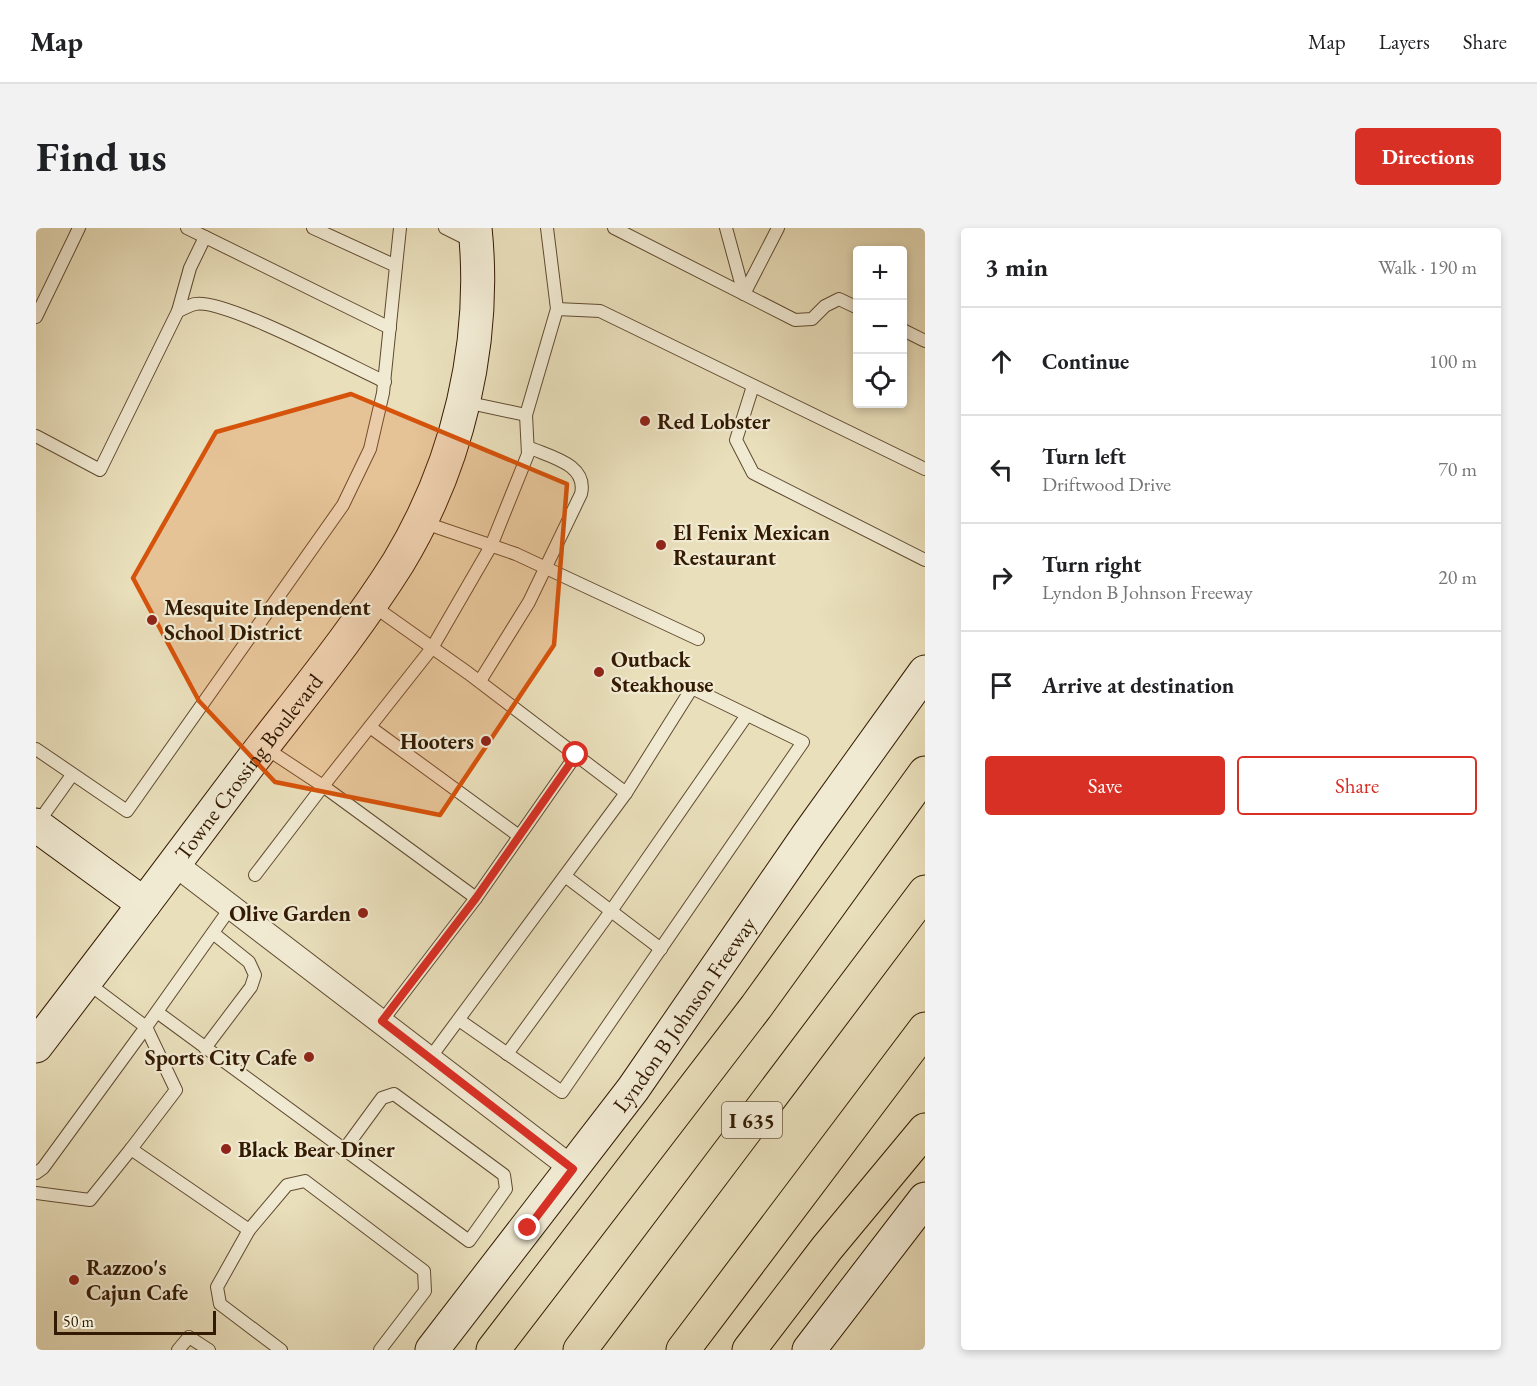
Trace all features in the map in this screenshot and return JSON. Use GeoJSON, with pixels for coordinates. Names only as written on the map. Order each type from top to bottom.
{"type":"FeatureCollection","features":[{"type":"Feature","properties":{"kind":"highway"},"geometry":{"type":"LineString","coordinates":[[493,1350],[756,1007],[925,773]]}},
{"type":"Feature","properties":{"kind":"highway","name":"I 635"},"geometry":{"type":"LineString","coordinates":[[580,1350],[925,892]]}},
{"type":"Feature","properties":{"kind":"highway"},"geometry":{"type":"LineString","coordinates":[[683,1350],[925,1029]]}},
{"type":"Feature","properties":{"kind":"highway"},"geometry":{"type":"LineString","coordinates":[[749,1350],[827,1248],[925,1130]]}},
{"type":"Feature","properties":{"kind":"street","name":"Towne Crossing Boulevard"},"geometry":{"type":"LineString","coordinates":[[36,1046],[371,605],[420,521],[443,468],[464,402],[477,304],[476,236]]}},
{"type":"Feature","properties":{"kind":"street","name":"Lyndon B Johnson Freeway"},"geometry":{"type":"LineString","coordinates":[[432,1350],[633,1089],[808,835],[925,672]]}},
{"type":"Feature","properties":{"kind":"street"},"geometry":{"type":"LineString","coordinates":[[36,825],[144,904]]}},
{"type":"Feature","properties":{"kind":"street"},"geometry":{"type":"LineString","coordinates":[[175,864],[573,1169]]}},
{"type":"Feature","properties":{"kind":"street"},"geometry":{"type":"LineString","coordinates":[[809,1350],[925,1199]]}},
{"type":"Feature","properties":{"kind":"lane"},"geometry":{"type":"LineString","coordinates":[[36,317],[79,228]]}},
{"type":"Feature","properties":{"kind":"lane"},"geometry":{"type":"LineString","coordinates":[[187,228],[390,328]]}},
{"type":"Feature","properties":{"kind":"lane"},"geometry":{"type":"LineString","coordinates":[[313,228],[396,266]]}},
{"type":"Feature","properties":{"kind":"lane"},"geometry":{"type":"LineString","coordinates":[[36,749],[127,811],[343,505],[370,449],[385,382],[400,228]]}},
{"type":"Feature","properties":{"kind":"lane"},"geometry":{"type":"LineString","coordinates":[[445,228],[476,236]]}},
{"type":"Feature","properties":{"kind":"lane"},"geometry":{"type":"LineString","coordinates":[[255,875],[432,648],[491,546],[528,454],[526,415],[557,309],[547,228]]}},
{"type":"Feature","properties":{"kind":"lane"},"geometry":{"type":"LineString","coordinates":[[614,228],[795,320],[812,319],[825,306],[839,299],[853,306]]}},
{"type":"Feature","properties":{"kind":"lane"},"geometry":{"type":"LineString","coordinates":[[726,228],[744,294]]}},
{"type":"Feature","properties":{"kind":"lane"},"geometry":{"type":"LineString","coordinates":[[744,294],[778,228]]}},
{"type":"Feature","properties":{"kind":"lane"},"geometry":{"type":"LineString","coordinates":[[36,436],[100,470],[178,311],[190,268],[205,237]]}},
{"type":"Feature","properties":{"kind":"lane"},"geometry":{"type":"LineString","coordinates":[[178,311],[195,304],[214,305],[240,313],[385,382]]}},
{"type":"Feature","properties":{"kind":"lane"},"geometry":{"type":"LineString","coordinates":[[557,309],[600,311],[925,469]]}},
{"type":"Feature","properties":{"kind":"lane"},"geometry":{"type":"LineString","coordinates":[[907,332],[925,341]]}},
{"type":"Feature","properties":{"kind":"lane"},"geometry":{"type":"LineString","coordinates":[[753,386],[736,440],[753,473],[925,560]]}},
{"type":"Feature","properties":{"kind":"lane"},"geometry":{"type":"LineString","coordinates":[[464,402],[526,415]]}},
{"type":"Feature","properties":{"kind":"lane"},"geometry":{"type":"LineString","coordinates":[[480,681],[529,602],[581,494],[583,484],[580,475],[572,467],[528,447]]}},
{"type":"Feature","properties":{"kind":"lane"},"geometry":{"type":"LineString","coordinates":[[420,521],[544,567],[698,639]]}},
{"type":"Feature","properties":{"kind":"lane"},"geometry":{"type":"LineString","coordinates":[[371,605],[480,681],[626,793]]}},
{"type":"Feature","properties":{"kind":"lane"},"geometry":{"type":"LineString","coordinates":[[430,1058],[626,793],[692,688],[803,742],[562,1092],[459,1020]]}},
{"type":"Feature","properties":{"kind":"lane"},"geometry":{"type":"LineString","coordinates":[[507,1054],[611,911],[747,715]]}},
{"type":"Feature","properties":{"kind":"lane"},"geometry":{"type":"LineString","coordinates":[[370,727],[519,836]]}},
{"type":"Feature","properties":{"kind":"lane"},"geometry":{"type":"LineString","coordinates":[[263,746],[323,786],[476,898]]}},
{"type":"Feature","properties":{"kind":"lane"},"geometry":{"type":"LineString","coordinates":[[382,1021],[476,898],[576,755]]}},
{"type":"Feature","properties":{"kind":"lane"},"geometry":{"type":"LineString","coordinates":[[36,825],[72,775]]}},
{"type":"Feature","properties":{"kind":"lane"},"geometry":{"type":"LineString","coordinates":[[565,876],[661,949]]}},
{"type":"Feature","properties":{"kind":"lane"},"geometry":{"type":"LineString","coordinates":[[36,1173],[43,1168],[231,907]]}},
{"type":"Feature","properties":{"kind":"lane"},"geometry":{"type":"LineString","coordinates":[[205,1048],[251,987],[255,975],[249,962],[213,933]]}},
{"type":"Feature","properties":{"kind":"lane"},"geometry":{"type":"LineString","coordinates":[[36,1193],[90,1200],[176,1090],[146,1027],[85,981]]}},
{"type":"Feature","properties":{"kind":"lane"},"geometry":{"type":"LineString","coordinates":[[156,1012],[344,1150],[469,1241],[507,1189],[504,1175],[394,1094],[382,1098],[344,1150]]}},
{"type":"Feature","properties":{"kind":"lane"},"geometry":{"type":"LineString","coordinates":[[131,1149],[249,1230]]}},
{"type":"Feature","properties":{"kind":"lane"},"geometry":{"type":"LineString","coordinates":[[281,1350],[220,1304],[217,1287],[249,1230],[287,1185],[305,1181],[424,1271],[425,1291],[380,1350]]}},
{"type":"Feature","properties":{"kind":"lane"},"geometry":{"type":"LineString","coordinates":[[178,1350],[189,1338],[208,1350]]}},
{"type":"Feature","properties":{"kind":"highlighted area"},"geometry":{"type":"Polygon","coordinates":[[[351,394],[567,484],[554,645],[440,815],[275,782],[199,701],[133,578],[216,432],[351,394]]]}},
{"type":"Feature","properties":{"kind":"place","name":"Red Lobster"},"geometry":{"type":"Point","coordinates":[645,421]}},
{"type":"Feature","properties":{"kind":"place","name":"El Fenix Mexican Restaurant"},"geometry":{"type":"Point","coordinates":[661,545]}},
{"type":"Feature","properties":{"kind":"place","name":"Mesquite Independent School District"},"geometry":{"type":"Point","coordinates":[152,620]}},
{"type":"Feature","properties":{"kind":"place","name":"Outback Steakhouse"},"geometry":{"type":"Point","coordinates":[599,672]}},
{"type":"Feature","properties":{"kind":"place","name":"Hooters"},"geometry":{"type":"Point","coordinates":[486,741]}},
{"type":"Feature","properties":{"kind":"place","name":"Olive Garden"},"geometry":{"type":"Point","coordinates":[363,913]}},
{"type":"Feature","properties":{"kind":"place","name":"Sports City Cafe"},"geometry":{"type":"Point","coordinates":[309,1057]}},
{"type":"Feature","properties":{"kind":"place","name":"Black Bear Diner"},"geometry":{"type":"Point","coordinates":[226,1149]}},
{"type":"Feature","properties":{"kind":"place","name":"Razzoo's Cajun Cafe"},"geometry":{"type":"Point","coordinates":[74,1280]}},
{"type":"Feature","properties":{"kind":"route"},"geometry":{"type":"LineString","coordinates":[[528,1228],[573,1169],[382,1021],[476,898],[576,755]]}}]}
